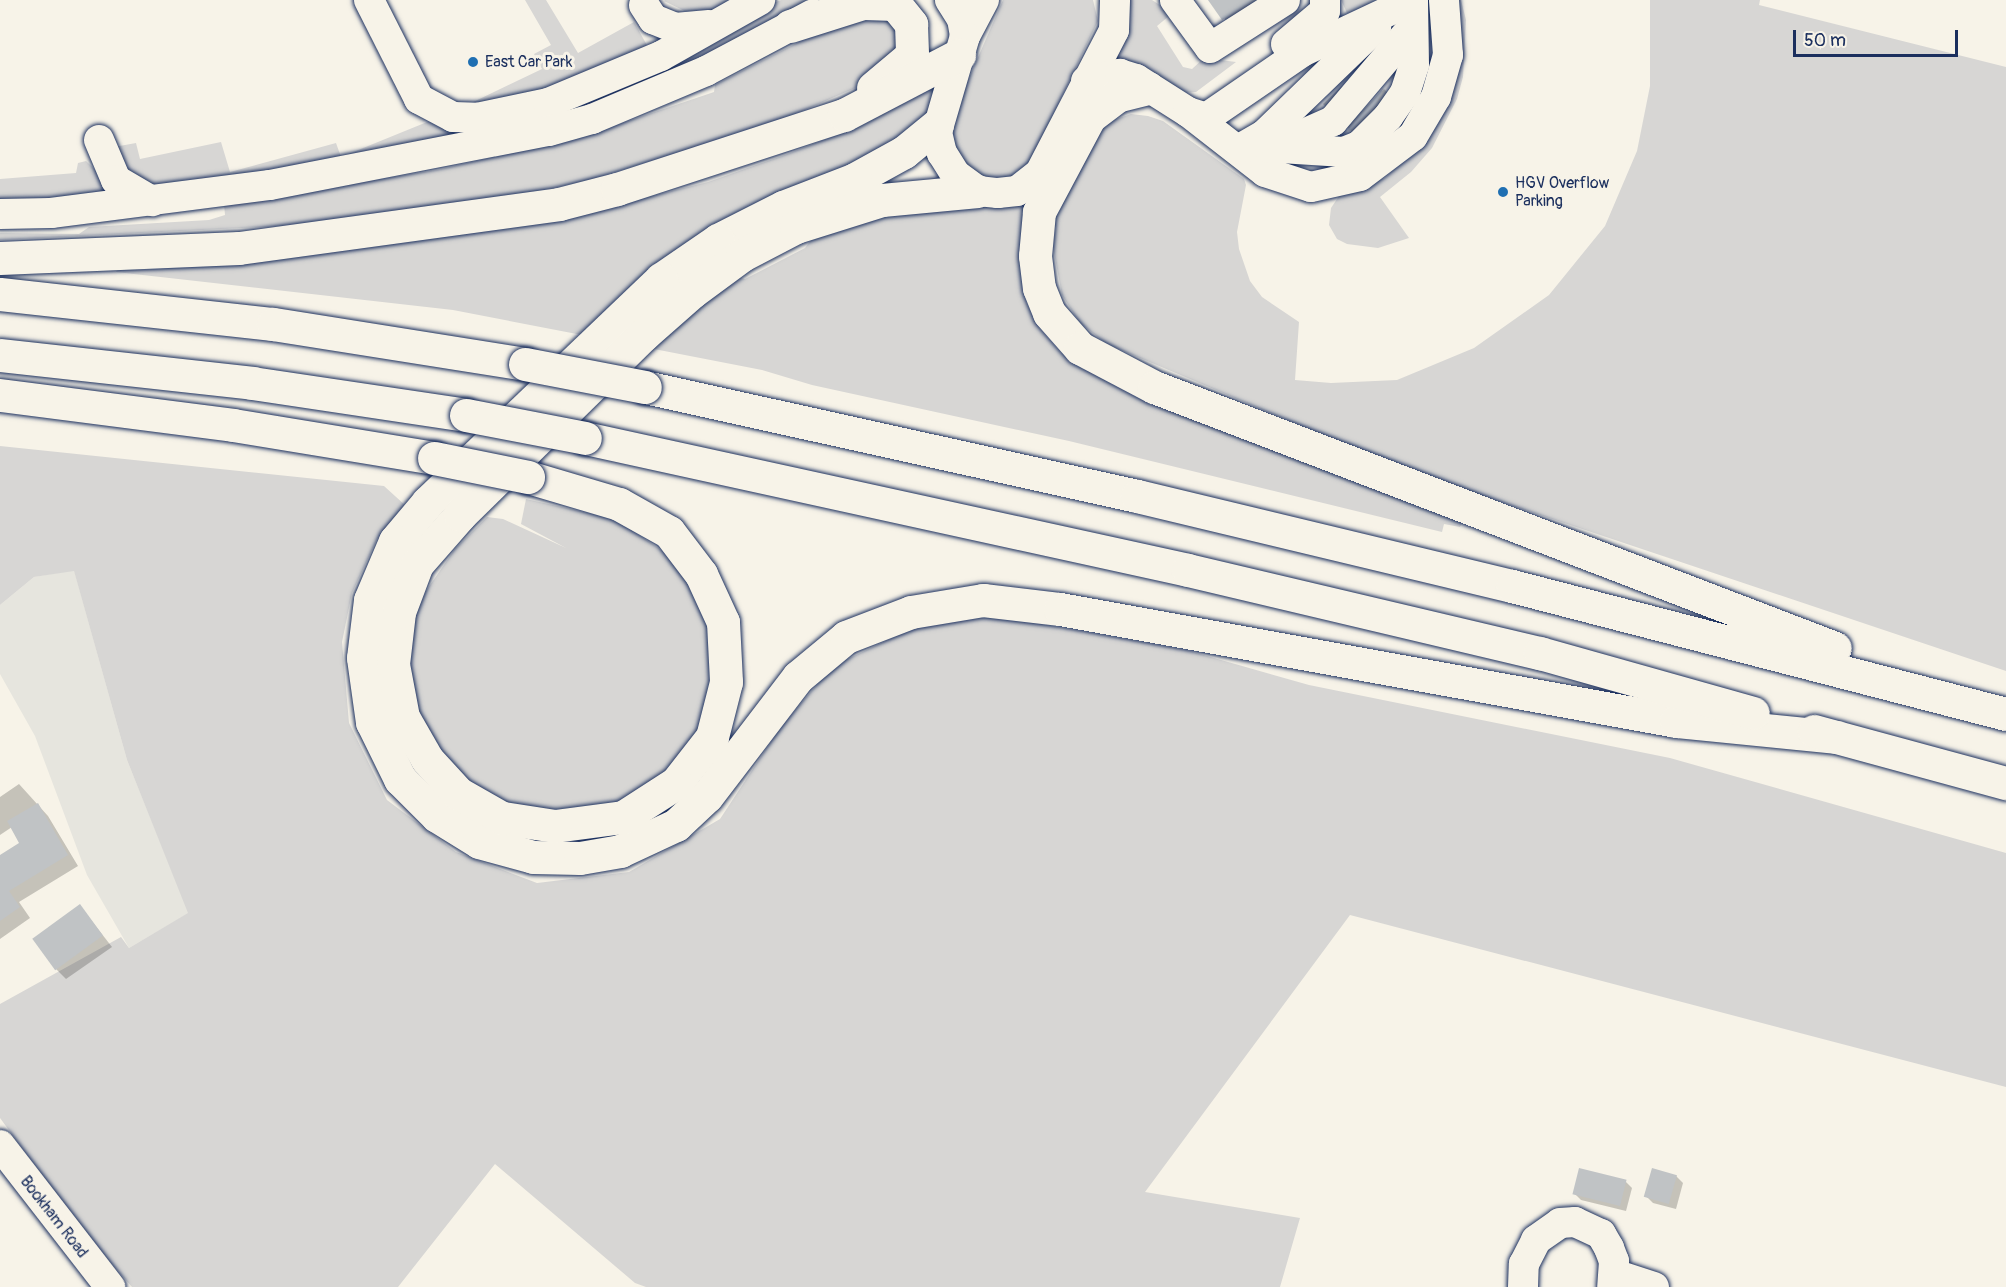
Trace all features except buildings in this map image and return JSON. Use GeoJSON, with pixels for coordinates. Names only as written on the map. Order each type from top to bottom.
{"type":"FeatureCollection","features":[{"type":"Feature","properties":{"kind":"highway"},"geometry":{"type":"LineString","coordinates":[[790,26],[878,1],[895,4],[906,14],[914,39],[912,55],[897,70],[809,126]]}},
{"type":"Feature","properties":{"kind":"highway"},"geometry":{"type":"LineString","coordinates":[[0,258],[239,248],[537,207],[617,189],[871,104],[962,46]]}},
{"type":"Feature","properties":{"kind":"highway"},"geometry":{"type":"LineString","coordinates":[[1148,88],[1117,96],[1090,116],[1039,212],[1035,256],[1040,288],[1049,313],[1080,348],[1154,387],[2006,714]]}},
{"type":"Feature","properties":{"kind":"highway"},"geometry":{"type":"LineString","coordinates":[[937,125],[904,152],[855,179],[783,207],[718,240],[661,279],[428,502],[395,541],[370,600],[363,658],[371,711],[400,779],[437,816],[479,842],[533,857],[580,858],[620,851],[676,825],[707,796],[798,676],[846,637],[911,612],[983,600],[1060,609],[1676,721],[1836,737]]}},
{"type":"Feature","properties":{"kind":"highway"},"geometry":{"type":"LineString","coordinates":[[0,395],[233,425],[434,458],[528,477],[618,504],[669,532],[701,574],[723,622],[726,682],[712,737],[676,783],[623,817],[555,826],[502,818],[458,794],[427,759],[403,717],[393,664],[399,612],[417,564],[460,515],[643,335],[692,292],[742,255],[796,227],[882,200],[978,191]]}},
{"type":"Feature","properties":{"kind":"highway"},"geometry":{"type":"LineString","coordinates":[[0,294],[273,324],[525,364],[645,387],[1137,496],[1512,586],[2006,714]]}},
{"type":"Feature","properties":{"kind":"highway"},"geometry":{"type":"LineString","coordinates":[[0,355],[252,383],[466,415],[585,438],[1188,570],[1540,653],[2006,783]]}},
{"type":"Feature","properties":{"kind":"street"},"geometry":{"type":"LineString","coordinates":[[369,0],[419,99],[453,117],[477,118],[548,102],[661,56],[760,0]]}},
{"type":"Feature","properties":{"kind":"street"},"geometry":{"type":"LineString","coordinates":[[0,214],[51,213],[341,174],[549,131],[592,119],[706,70],[840,0]]}},
{"type":"Feature","properties":{"kind":"street"},"geometry":{"type":"LineString","coordinates":[[950,0],[959,12],[962,46]]}},
{"type":"Feature","properties":{"kind":"street"},"geometry":{"type":"LineString","coordinates":[[984,0],[962,46],[937,125],[938,142],[948,165],[965,184],[978,191],[1017,191],[1029,184],[1040,173],[1114,30],[1115,0]]}},
{"type":"Feature","properties":{"kind":"street"},"geometry":{"type":"LineString","coordinates":[[1175,0],[1210,48],[1284,0]]}},
{"type":"Feature","properties":{"kind":"street"},"geometry":{"type":"LineString","coordinates":[[1196,118],[1209,101],[1315,23],[1325,11],[1324,0]]}},
{"type":"Feature","properties":{"kind":"street"},"geometry":{"type":"LineString","coordinates":[[1266,140],[1285,182],[1311,188],[1360,176],[1413,136],[1436,97],[1448,55],[1444,0]]}},
{"type":"Feature","properties":{"kind":"street"},"geometry":{"type":"LineString","coordinates":[[644,5],[653,19],[675,28],[699,28],[718,22]]}},
{"type":"Feature","properties":{"kind":"street"},"geometry":{"type":"LineString","coordinates":[[1086,81],[1120,74],[1148,88],[1196,118],[1266,140],[1344,152],[1359,146],[1381,124],[1405,93],[1414,65],[1408,7]]}},
{"type":"Feature","properties":{"kind":"street"},"geometry":{"type":"LineString","coordinates":[[1196,118],[1206,118],[1302,52],[1408,7]]}},
{"type":"Feature","properties":{"kind":"street"},"geometry":{"type":"LineString","coordinates":[[1266,140],[1350,48],[1408,7]]}},
{"type":"Feature","properties":{"kind":"street"},"geometry":{"type":"LineString","coordinates":[[99,140],[116,180],[152,201]]}},
{"type":"Feature","properties":{"kind":"street","name":"Bookham Road"},"geometry":{"type":"LineString","coordinates":[[0,1146],[110,1287]]}},
{"type":"Feature","properties":{"kind":"street"},"geometry":{"type":"LineString","coordinates":[[1523,1287],[1529,1252],[1536,1240],[1560,1223],[1590,1226],[1601,1234],[1614,1261],[1613,1281],[1654,1287]]}},
{"type":"Feature","properties":{"kind":"shaded area"},"geometry":{"type":"Polygon","coordinates":[[[525,0],[546,0],[578,53],[634,22],[648,47],[592,80],[467,105],[542,69],[534,54],[551,45],[525,0]]]}},
{"type":"Feature","properties":{"kind":"shaded area"},"geometry":{"type":"Polygon","coordinates":[[[665,0],[749,0],[695,16],[664,1],[665,0]]]}},
{"type":"Feature","properties":{"kind":"shaded area"},"geometry":{"type":"Polygon","coordinates":[[[781,0],[822,0],[652,86],[583,112],[160,192],[131,180],[114,147],[136,143],[140,159],[221,142],[230,172],[336,143],[341,157],[432,120],[467,124],[781,0]]]}},
{"type":"Feature","properties":{"kind":"shaded area"},"geometry":{"type":"Polygon","coordinates":[[[1003,0],[1093,0],[1098,21],[1030,163],[1013,176],[990,180],[969,174],[959,156],[949,124],[1003,0]]]}},
{"type":"Feature","properties":{"kind":"shaded area"},"geometry":{"type":"Polygon","coordinates":[[[1129,0],[1152,0],[1163,7],[1169,16],[1157,26],[1183,67],[1192,69],[1204,58],[1236,62],[1196,92],[1181,93],[1108,66],[1129,0]]]}},
{"type":"Feature","properties":{"kind":"shaded area"},"geometry":{"type":"Polygon","coordinates":[[[1341,0],[1396,0],[1379,9],[1347,13],[1341,0]]]}},
{"type":"Feature","properties":{"kind":"shaded area"},"geometry":{"type":"Polygon","coordinates":[[[1452,0],[1461,0],[1466,20],[1463,77],[1457,99],[1432,148],[1411,172],[1380,197],[1409,238],[1378,248],[1347,244],[1337,239],[1329,225],[1331,208],[1339,196],[1385,178],[1423,142],[1452,0]]]}},
{"type":"Feature","properties":{"kind":"shaded area"},"geometry":{"type":"Polygon","coordinates":[[[1650,0],[1760,0],[1759,5],[2006,67],[2006,671],[1409,471],[1107,344],[1080,323],[1062,295],[1053,247],[1056,227],[1046,223],[1091,143],[1111,121],[1131,114],[1148,116],[1163,121],[1244,179],[1246,185],[1237,232],[1239,249],[1250,281],[1262,297],[1299,322],[1295,380],[1331,383],[1397,380],[1474,348],[1549,295],[1605,226],[1637,151],[1650,86],[1650,0]]]}},
{"type":"Feature","properties":{"kind":"shaded area"},"geometry":{"type":"Polygon","coordinates":[[[873,10],[896,22],[900,44],[862,85],[777,122],[589,180],[530,193],[283,226],[0,240],[0,233],[79,234],[89,227],[209,220],[225,215],[224,204],[437,170],[581,137],[714,92],[715,85],[830,26],[873,10]]]}},
{"type":"Feature","properties":{"kind":"shaded area"},"geometry":{"type":"Polygon","coordinates":[[[937,80],[926,118],[910,139],[582,335],[453,310],[116,272],[118,269],[144,270],[352,249],[572,216],[708,182],[785,155],[862,125],[937,80]]]}},
{"type":"Feature","properties":{"kind":"shaded area"},"geometry":{"type":"Polygon","coordinates":[[[86,161],[119,193],[0,209],[0,179],[76,173],[78,163],[86,161]]]}},
{"type":"Feature","properties":{"kind":"shaded area"},"geometry":{"type":"Polygon","coordinates":[[[1024,205],[1029,210],[1019,251],[1026,302],[1039,328],[1060,352],[1083,369],[1463,521],[1460,527],[1444,524],[1442,532],[1069,441],[812,385],[762,370],[654,349],[712,287],[729,275],[745,279],[805,248],[817,232],[862,217],[969,206],[1024,205]]]}},
{"type":"Feature","properties":{"kind":"shaded area"},"geometry":{"type":"Polygon","coordinates":[[[0,446],[384,486],[406,506],[377,539],[352,593],[342,642],[349,723],[387,800],[456,852],[537,883],[629,872],[720,819],[780,728],[833,666],[909,630],[980,613],[1186,650],[1309,685],[1670,758],[2006,853],[2006,1087],[1350,915],[1145,1192],[1300,1218],[1280,1287],[646,1287],[635,1283],[495,1164],[398,1287],[132,1287],[85,1233],[0,1118],[0,1004],[121,937],[129,948],[188,913],[127,760],[74,571],[34,577],[0,605],[0,446]]]}},
{"type":"Feature","properties":{"kind":"shaded area"},"geometry":{"type":"Polygon","coordinates":[[[526,499],[615,519],[670,556],[702,605],[713,644],[712,686],[700,726],[677,761],[646,789],[605,809],[560,815],[514,808],[473,788],[440,757],[417,718],[407,673],[410,628],[426,591],[455,549],[487,517],[503,519],[566,548],[521,524],[526,499]]]}},
{"type":"Feature","properties":{"kind":"shaded area"},"geometry":{"type":"Polygon","coordinates":[[[74,570],[127,760],[189,913],[129,948],[87,875],[35,736],[0,674],[0,605],[34,577],[74,570]]]}},
{"type":"Feature","properties":{"kind":"place","name":"East Car Park"},"geometry":{"type":"Point","coordinates":[473,62]}},
{"type":"Feature","properties":{"kind":"place","name":"HGV Overflow Parking"},"geometry":{"type":"Point","coordinates":[1503,192]}}]}
